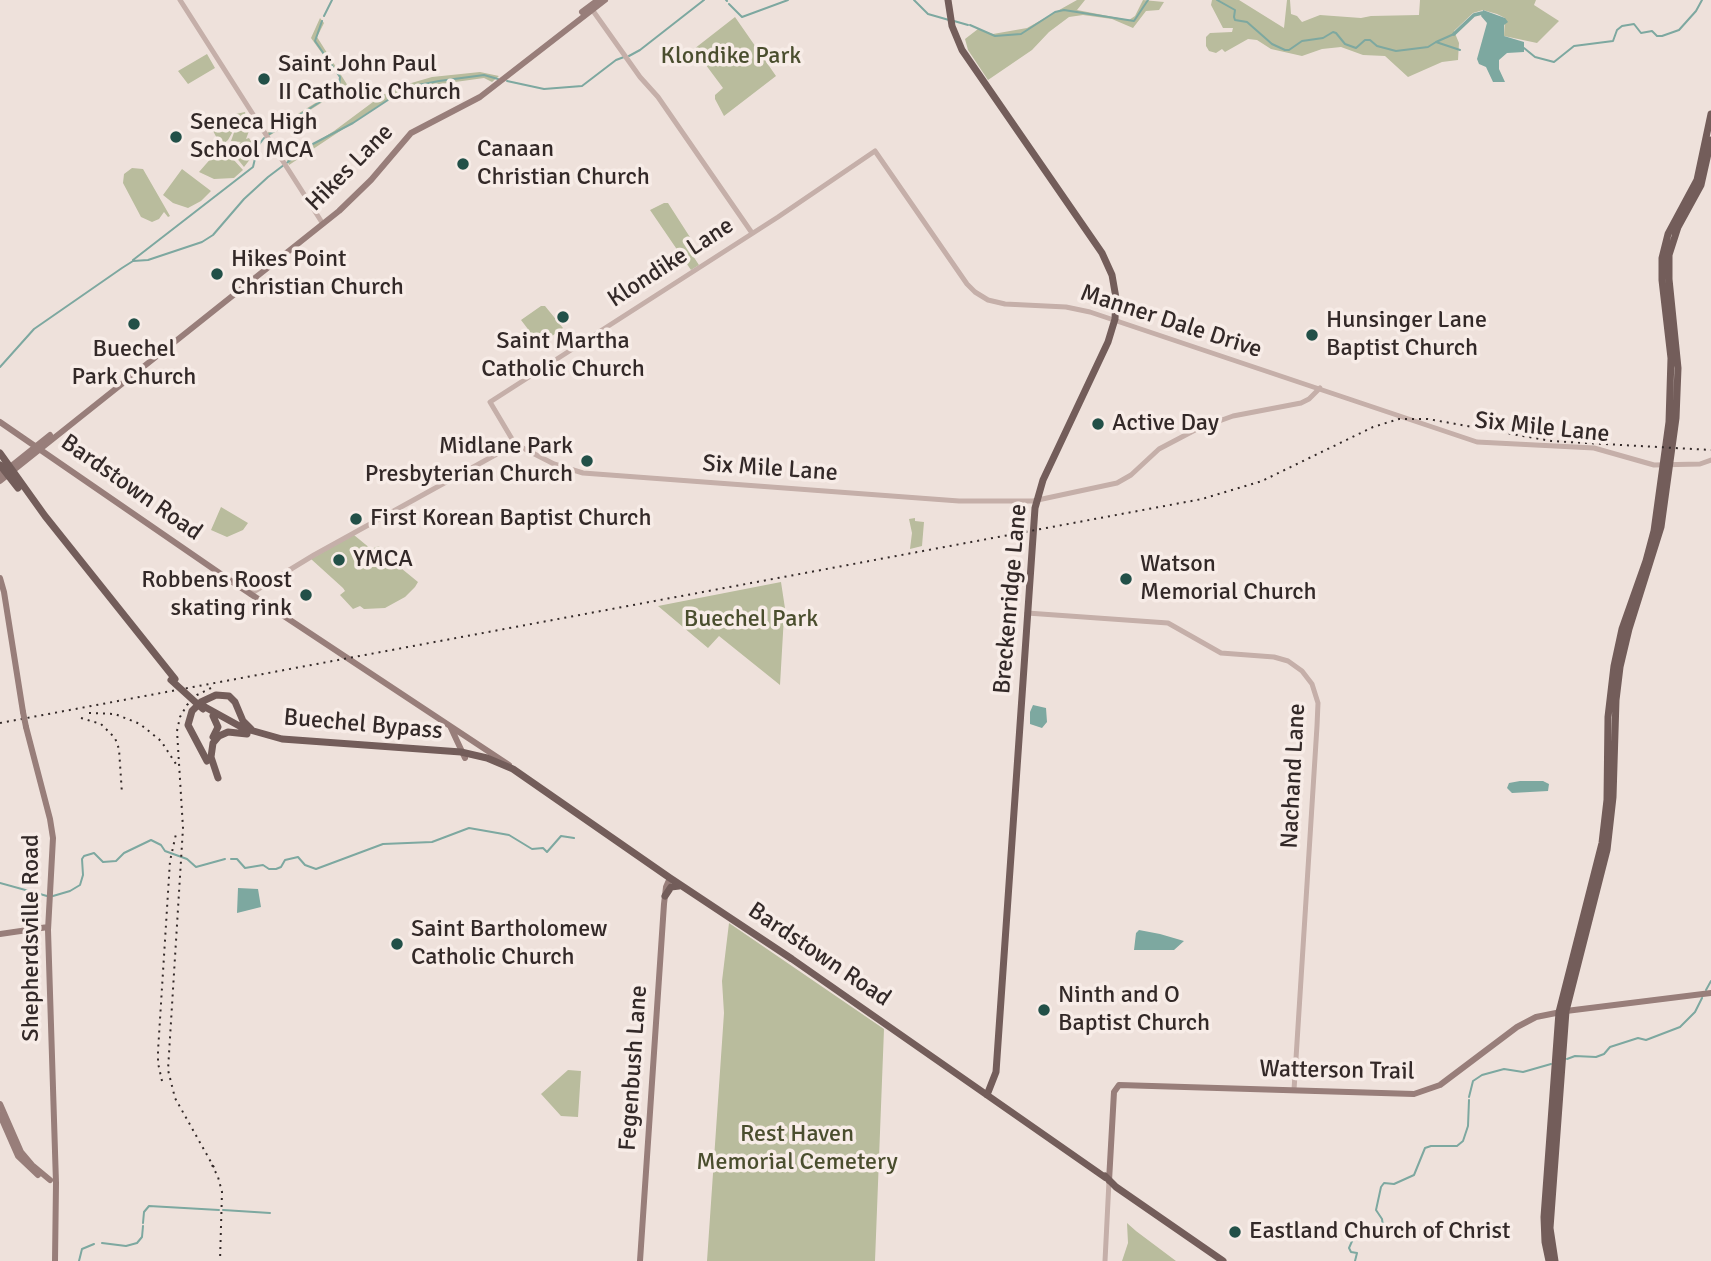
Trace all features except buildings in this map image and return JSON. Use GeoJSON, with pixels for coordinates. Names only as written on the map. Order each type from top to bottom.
{"type":"FeatureCollection","features":[{"type":"Feature","properties":{"kind":"main road","name":"Hikes Lane"},"geometry":{"type":"LineString","coordinates":[[591,8],[598,0]]}},
{"type":"Feature","properties":{"kind":"main road","name":"Hikes Lane"},"geometry":{"type":"LineString","coordinates":[[5,467],[38,448],[358,195],[411,133],[463,107],[605,0]]}},
{"type":"Feature","properties":{"kind":"main road","name":"Breckenridge Lane"},"geometry":{"type":"LineString","coordinates":[[948,0],[949,14],[958,42],[1102,253],[1114,283],[1116,305],[1106,346],[1043,480],[1033,520],[996,1064],[987,1095]]}},
{"type":"Feature","properties":{"kind":"main road"},"geometry":{"type":"LineString","coordinates":[[1555,1261],[1550,1228],[1550,1178],[1563,1012],[1607,850],[1613,797],[1615,716],[1620,667],[1632,618],[1659,535],[1667,465],[1672,387],[1671,342],[1662,280],[1662,258],[1668,234],[1697,180],[1711,114]]}},
{"type":"Feature","properties":{"kind":"main road"},"geometry":{"type":"LineString","coordinates":[[1549,1261],[1544,1231],[1563,1012],[1603,835],[1607,800],[1608,718],[1615,657],[1651,544],[1676,418],[1678,368],[1669,255],[1678,228],[1705,175],[1711,140]]}},
{"type":"Feature","properties":{"kind":"main road","name":"Bardstown Road"},"geometry":{"type":"LineString","coordinates":[[0,422],[250,594],[450,726],[482,756]]}},
{"type":"Feature","properties":{"kind":"main road"},"geometry":{"type":"LineString","coordinates":[[0,481],[5,467]]}},
{"type":"Feature","properties":{"kind":"main road","name":"Buechel Bypass"},"geometry":{"type":"LineString","coordinates":[[5,467],[173,680],[215,715],[247,734],[290,745],[482,756],[516,773]]}},
{"type":"Feature","properties":{"kind":"main road","name":"Shepherdsville Road"},"geometry":{"type":"LineString","coordinates":[[0,579],[26,727],[51,824],[53,850],[48,927],[55,1155],[55,1261]]}},
{"type":"Feature","properties":{"kind":"main road"},"geometry":{"type":"LineString","coordinates":[[236,705],[231,716],[225,718],[215,715],[218,728],[209,746],[207,761],[189,730],[190,713],[201,702],[219,694],[228,696],[236,705],[243,721],[257,733],[267,733],[271,728]]}},
{"type":"Feature","properties":{"kind":"main road","name":"Buechel Bypass"},"geometry":{"type":"LineString","coordinates":[[215,715],[257,733],[298,742],[419,749],[463,755]]}},
{"type":"Feature","properties":{"kind":"main road"},"geometry":{"type":"LineString","coordinates":[[450,726],[463,755]]}},
{"type":"Feature","properties":{"kind":"main road"},"geometry":{"type":"LineString","coordinates":[[218,778],[211,757],[214,743],[228,732],[247,734]]}},
{"type":"Feature","properties":{"kind":"main road"},"geometry":{"type":"LineString","coordinates":[[390,750],[419,749]]}},
{"type":"Feature","properties":{"kind":"main road","name":"Bardstown Road"},"geometry":{"type":"LineString","coordinates":[[516,773],[800,964],[1223,1261]]}},
{"type":"Feature","properties":{"kind":"main road"},"geometry":{"type":"LineString","coordinates":[[655,867],[665,892],[670,887],[683,887]]}},
{"type":"Feature","properties":{"kind":"main road","name":"Fegenbush Lane"},"geometry":{"type":"LineString","coordinates":[[640,1261],[665,892],[670,878]]}},
{"type":"Feature","properties":{"kind":"main road"},"geometry":{"type":"LineString","coordinates":[[0,933],[48,927]]}},
{"type":"Feature","properties":{"kind":"main road","name":"Watterson Trail"},"geometry":{"type":"LineString","coordinates":[[1108,1180],[1114,1093],[1119,1085],[1399,1095],[1425,1092],[1448,1080],[1517,1027],[1543,1016],[1711,993]]}},
{"type":"Feature","properties":{"kind":"main road"},"geometry":{"type":"LineString","coordinates":[[992,1085],[994,1094],[1002,1105]]}},
{"type":"Feature","properties":{"kind":"main road"},"geometry":{"type":"LineString","coordinates":[[0,1104],[21,1152],[53,1182]]}},
{"type":"Feature","properties":{"kind":"main road"},"geometry":{"type":"LineString","coordinates":[[0,1115],[22,1162],[35,1173],[53,1182]]}},
{"type":"Feature","properties":{"kind":"main road"},"geometry":{"type":"LineString","coordinates":[[40,1172],[50,1169],[55,1155]]}},
{"type":"Feature","properties":{"kind":"main road"},"geometry":{"type":"LineString","coordinates":[[1089,1166],[1105,1172],[1110,1167]]}},
{"type":"Feature","properties":{"kind":"street"},"geometry":{"type":"LineString","coordinates":[[180,0],[323,222]]}},
{"type":"Feature","properties":{"kind":"street","name":"Klondike Lane"},"geometry":{"type":"LineString","coordinates":[[515,444],[490,402],[752,233],[658,97],[591,8]]}},
{"type":"Feature","properties":{"kind":"street","name":"Manner Dale Drive"},"geometry":{"type":"LineString","coordinates":[[752,233],[875,151],[962,277],[978,295],[996,303],[1076,308],[1320,388]]}},
{"type":"Feature","properties":{"kind":"street"},"geometry":{"type":"LineString","coordinates":[[1310,399],[1320,388]]}},
{"type":"Feature","properties":{"kind":"street","name":"Six Mile Lane"},"geometry":{"type":"LineString","coordinates":[[1320,388],[1477,442],[1594,448],[1639,462],[1667,465],[1700,464],[1711,460]]}},
{"type":"Feature","properties":{"kind":"street","name":"Six Mile Lane"},"geometry":{"type":"LineString","coordinates":[[515,444],[554,464],[583,473],[960,501],[1037,500],[1121,482],[1159,449],[1208,424],[1233,416],[1290,406],[1331,393]]}},
{"type":"Feature","properties":{"kind":"street"},"geometry":{"type":"LineString","coordinates":[[250,594],[515,444]]}},
{"type":"Feature","properties":{"kind":"street","name":"Nachand Lane"},"geometry":{"type":"LineString","coordinates":[[1027,613],[1165,622],[1221,653],[1274,657],[1288,661],[1302,671],[1312,684],[1318,703],[1317,726],[1294,1090]]}},
{"type":"Feature","properties":{"kind":"street"},"geometry":{"type":"LineString","coordinates":[[1105,1261],[1108,1180]]}},
{"type":"Feature","properties":{"kind":"green space"},"geometry":{"type":"Polygon","coordinates":[[[1077,0],[1085,0],[1077,10],[1129,20],[1135,16],[1143,0],[1164,2],[1159,10],[1146,11],[1133,28],[1112,19],[1083,15],[1069,17],[1049,32],[1032,50],[988,80],[968,50],[965,39],[978,29],[993,34],[1027,28],[1077,0]]]}},
{"type":"Feature","properties":{"kind":"green space"},"geometry":{"type":"Polygon","coordinates":[[[1212,0],[1239,0],[1284,28],[1287,0],[1290,0],[1291,14],[1302,22],[1320,15],[1361,18],[1419,15],[1420,0],[1536,0],[1534,5],[1559,21],[1537,43],[1504,36],[1505,18],[1497,14],[1483,10],[1473,13],[1454,31],[1459,43],[1458,60],[1442,62],[1408,77],[1385,56],[1363,55],[1341,47],[1322,49],[1302,56],[1271,49],[1257,40],[1248,39],[1225,52],[1222,49],[1216,53],[1209,51],[1206,37],[1210,33],[1232,32],[1233,28],[1223,28],[1211,5],[1212,0]]]}},
{"type":"Feature","properties":{"kind":"green space","name":"Klondike Park"},"geometry":{"type":"Polygon","coordinates":[[[735,17],[776,76],[724,116],[715,99],[715,95],[723,88],[694,49],[735,17]]]}},
{"type":"Feature","properties":{"kind":"green space"},"geometry":{"type":"Polygon","coordinates":[[[320,18],[324,23],[317,37],[348,86],[269,136],[267,133],[333,92],[338,86],[339,77],[311,38],[320,18]]]}},
{"type":"Feature","properties":{"kind":"green space"},"geometry":{"type":"Polygon","coordinates":[[[207,54],[215,68],[188,84],[178,71],[207,54]]]}},
{"type":"Feature","properties":{"kind":"green space"},"geometry":{"type":"Polygon","coordinates":[[[480,72],[499,76],[492,82],[484,78],[412,88],[390,98],[289,165],[287,160],[334,131],[381,96],[401,86],[432,77],[480,72]]]}},
{"type":"Feature","properties":{"kind":"green space"},"geometry":{"type":"Polygon","coordinates":[[[245,112],[248,127],[234,124],[231,115],[245,112]]]}},
{"type":"Feature","properties":{"kind":"green space"},"geometry":{"type":"Polygon","coordinates":[[[229,117],[232,133],[221,146],[211,127],[229,117]]]}},
{"type":"Feature","properties":{"kind":"green space"},"geometry":{"type":"Polygon","coordinates":[[[236,127],[249,131],[246,139],[249,138],[253,145],[251,158],[244,167],[231,151],[241,142],[231,141],[236,127]]]}},
{"type":"Feature","properties":{"kind":"green space"},"geometry":{"type":"Polygon","coordinates":[[[220,148],[243,170],[234,178],[214,179],[199,172],[220,148]]]}},
{"type":"Feature","properties":{"kind":"green space"},"geometry":{"type":"Polygon","coordinates":[[[132,168],[143,169],[170,216],[164,212],[159,219],[152,222],[141,217],[123,183],[124,174],[132,168]]]}},
{"type":"Feature","properties":{"kind":"green space"},"geometry":{"type":"Polygon","coordinates":[[[182,169],[211,191],[188,208],[173,203],[163,195],[182,169]]]}},
{"type":"Feature","properties":{"kind":"green space"},"geometry":{"type":"Polygon","coordinates":[[[668,203],[695,245],[689,250],[699,265],[691,270],[650,210],[668,203]]]}},
{"type":"Feature","properties":{"kind":"green space"},"geometry":{"type":"Polygon","coordinates":[[[545,306],[563,328],[540,345],[521,320],[545,306]]]}},
{"type":"Feature","properties":{"kind":"green space"},"geometry":{"type":"Polygon","coordinates":[[[221,507],[248,523],[243,530],[227,537],[211,530],[221,507]]]}},
{"type":"Feature","properties":{"kind":"green space"},"geometry":{"type":"Polygon","coordinates":[[[915,518],[915,521],[924,522],[922,546],[910,549],[912,533],[909,519],[915,518]]]}},
{"type":"Feature","properties":{"kind":"green space","name":"YMCA"},"geometry":{"type":"Polygon","coordinates":[[[354,535],[371,549],[379,546],[385,555],[418,582],[405,597],[385,608],[364,609],[360,606],[353,609],[340,595],[345,591],[343,588],[311,559],[354,535]]]}},
{"type":"Feature","properties":{"kind":"green space","name":"Buechel Park"},"geometry":{"type":"Polygon","coordinates":[[[781,582],[786,615],[780,685],[719,636],[708,648],[658,606],[781,582]]]}},
{"type":"Feature","properties":{"kind":"green space","name":"Rest Haven Memorial Cemetery"},"geometry":{"type":"Polygon","coordinates":[[[729,923],[884,1029],[875,1261],[707,1261],[724,1013],[722,981],[729,923]]]}},
{"type":"Feature","properties":{"kind":"green space"},"geometry":{"type":"Polygon","coordinates":[[[568,1070],[581,1071],[578,1117],[561,1116],[541,1094],[568,1070]]]}},
{"type":"Feature","properties":{"kind":"green space"},"geometry":{"type":"Polygon","coordinates":[[[1127,1223],[1176,1261],[1122,1261],[1128,1243],[1127,1223]]]}},
{"type":"Feature","properties":{"kind":"water"},"geometry":{"type":"Polygon","coordinates":[[[1483,10],[1505,18],[1508,22],[1504,25],[1504,36],[1524,42],[1524,52],[1507,53],[1499,60],[1499,69],[1505,82],[1493,82],[1486,67],[1479,64],[1477,59],[1487,23],[1481,16],[1483,10]]]}},
{"type":"Feature","properties":{"kind":"water"},"geometry":{"type":"Polygon","coordinates":[[[1033,705],[1046,708],[1047,722],[1042,728],[1030,724],[1033,705]]]}},
{"type":"Feature","properties":{"kind":"water"},"geometry":{"type":"Polygon","coordinates":[[[1543,781],[1549,784],[1548,791],[1512,793],[1507,788],[1509,783],[1543,781]]]}},
{"type":"Feature","properties":{"kind":"water"},"geometry":{"type":"Polygon","coordinates":[[[238,888],[258,889],[261,907],[237,913],[238,888]]]}},
{"type":"Feature","properties":{"kind":"water"},"geometry":{"type":"Polygon","coordinates":[[[1139,930],[1184,941],[1174,950],[1134,950],[1136,933],[1139,930]]]}},
{"type":"Feature","properties":{"kind":"waterway"},"geometry":{"type":"LineString","coordinates":[[324,16],[332,0]]}},
{"type":"Feature","properties":{"kind":"waterway"},"geometry":{"type":"LineString","coordinates":[[629,56],[704,0]]}},
{"type":"Feature","properties":{"kind":"waterway"},"geometry":{"type":"LineString","coordinates":[[729,4],[742,17],[788,0]]}},
{"type":"Feature","properties":{"kind":"waterway"},"geometry":{"type":"LineString","coordinates":[[914,0],[928,14],[949,20]]}},
{"type":"Feature","properties":{"kind":"waterway"},"geometry":{"type":"LineString","coordinates":[[970,25],[995,36],[1021,34],[1055,12],[1064,10],[1134,21],[1148,0]]}},
{"type":"Feature","properties":{"kind":"waterway"},"geometry":{"type":"LineString","coordinates":[[1217,0],[1235,10],[1235,20],[1247,22],[1272,44],[1285,50],[1302,41],[1323,38],[1333,32],[1345,44],[1356,48],[1365,40],[1370,40],[1377,46],[1396,51],[1428,47],[1436,42],[1460,50]]}},
{"type":"Feature","properties":{"kind":"waterway"},"geometry":{"type":"LineString","coordinates":[[1524,48],[1535,57],[1554,62],[1574,46],[1613,41],[1617,30],[1622,26],[1634,24],[1641,33],[1652,31],[1657,36],[1662,36],[1679,30],[1702,0]]}},
{"type":"Feature","properties":{"kind":"waterway"},"geometry":{"type":"LineString","coordinates":[[1454,34],[1474,15],[1482,13]]}},
{"type":"Feature","properties":{"kind":"waterway"},"geometry":{"type":"LineString","coordinates":[[268,135],[334,93],[339,87],[340,77],[315,41],[322,21]]}},
{"type":"Feature","properties":{"kind":"waterway"},"geometry":{"type":"LineString","coordinates":[[954,21],[968,25]]}},
{"type":"Feature","properties":{"kind":"waterway"},"geometry":{"type":"LineString","coordinates":[[1436,42],[1454,34]]}},
{"type":"Feature","properties":{"kind":"waterway"},"geometry":{"type":"LineString","coordinates":[[507,81],[544,89],[582,86],[624,57]]}},
{"type":"Feature","properties":{"kind":"waterway"},"geometry":{"type":"LineString","coordinates":[[0,367],[34,329],[122,268],[133,261],[148,260],[202,242],[213,235],[244,199],[268,177],[309,146],[353,123],[394,96],[413,86],[439,81],[484,75],[498,79]]}},
{"type":"Feature","properties":{"kind":"waterway"},"geometry":{"type":"LineString","coordinates":[[133,260],[253,167],[258,146],[264,138]]}},
{"type":"Feature","properties":{"kind":"waterway"},"geometry":{"type":"LineString","coordinates":[[231,859],[237,859],[245,868],[263,865],[276,869],[281,867],[285,860],[298,857],[305,865],[316,869],[383,844],[432,842],[469,828],[509,835],[532,849],[543,848],[547,852],[561,836],[574,838]]}},
{"type":"Feature","properties":{"kind":"waterway"},"geometry":{"type":"LineString","coordinates":[[53,896],[80,885],[84,856],[94,853],[103,862],[116,861],[124,853],[151,840],[161,845],[165,851],[187,859],[196,867],[225,859]]}},
{"type":"Feature","properties":{"kind":"waterway"},"geometry":{"type":"LineString","coordinates":[[0,883],[47,896]]}},
{"type":"Feature","properties":{"kind":"waterway"},"geometry":{"type":"LineString","coordinates":[[1706,990],[1711,981]]}},
{"type":"Feature","properties":{"kind":"waterway"},"geometry":{"type":"LineString","coordinates":[[1567,1059],[1575,1056],[1596,1057],[1604,1054],[1610,1047],[1638,1038],[1646,1040],[1680,1027],[1695,1012],[1702,998]]}},
{"type":"Feature","properties":{"kind":"waterway"},"geometry":{"type":"LineString","coordinates":[[1469,1097],[1473,1081],[1482,1075],[1504,1069],[1523,1072],[1551,1064]]}},
{"type":"Feature","properties":{"kind":"waterway"},"geometry":{"type":"LineString","coordinates":[[1355,1261],[1357,1253],[1351,1252],[1349,1248],[1357,1230],[1363,1229],[1367,1233],[1377,1234],[1383,1226],[1376,1210],[1381,1187],[1384,1183],[1394,1184],[1414,1175],[1425,1148],[1457,1146],[1463,1141],[1468,1126],[1469,1100]]}},
{"type":"Feature","properties":{"kind":"waterway"},"geometry":{"type":"LineString","coordinates":[[143,1223],[144,1212],[149,1206],[219,1210]]}},
{"type":"Feature","properties":{"kind":"waterway"},"geometry":{"type":"LineString","coordinates":[[223,1210],[270,1213]]}},
{"type":"Feature","properties":{"kind":"waterway"},"geometry":{"type":"LineString","coordinates":[[102,1243],[126,1246],[137,1243],[142,1237],[143,1226]]}},
{"type":"Feature","properties":{"kind":"waterway"},"geometry":{"type":"LineString","coordinates":[[79,1261],[82,1249],[94,1244]]}},
{"type":"Feature","properties":{"kind":"railway"},"geometry":{"type":"LineString","coordinates":[[0,723],[1202,499],[1262,481],[1373,427],[1399,419],[1428,419],[1551,441],[1711,450]]}},
{"type":"Feature","properties":{"kind":"railway"},"geometry":{"type":"LineString","coordinates":[[211,688],[197,695],[187,705],[180,717],[177,731],[183,828],[168,1070],[175,1098],[216,1171]]}},
{"type":"Feature","properties":{"kind":"railway"},"geometry":{"type":"LineString","coordinates":[[89,713],[115,714],[140,724],[161,741],[176,764]]}},
{"type":"Feature","properties":{"kind":"railway"},"geometry":{"type":"LineString","coordinates":[[81,718],[101,724],[115,738],[119,749],[122,794]]}},
{"type":"Feature","properties":{"kind":"railway"},"geometry":{"type":"LineString","coordinates":[[162,1081],[158,1051],[170,861],[176,834]]}},
{"type":"Feature","properties":{"kind":"railway"},"geometry":{"type":"LineString","coordinates":[[212,1165],[222,1192],[220,1261]]}},
{"type":"Feature","properties":{"kind":"place","name":"Saint John Paul II Catholic Church"},"geometry":{"type":"Point","coordinates":[264,79]}},
{"type":"Feature","properties":{"kind":"place","name":"Seneca High School MCA"},"geometry":{"type":"Point","coordinates":[176,137]}},
{"type":"Feature","properties":{"kind":"place","name":"Canaan Christian Church"},"geometry":{"type":"Point","coordinates":[463,164]}},
{"type":"Feature","properties":{"kind":"place","name":"Hikes Point Christian Church"},"geometry":{"type":"Point","coordinates":[217,274]}},
{"type":"Feature","properties":{"kind":"place","name":"Saint Martha Catholic Church"},"geometry":{"type":"Point","coordinates":[563,317]}},
{"type":"Feature","properties":{"kind":"place","name":"Buechel Park Church"},"geometry":{"type":"Point","coordinates":[134,324]}},
{"type":"Feature","properties":{"kind":"place","name":"Hunsinger Lane Baptist Church"},"geometry":{"type":"Point","coordinates":[1312,335]}},
{"type":"Feature","properties":{"kind":"place","name":"Active Day"},"geometry":{"type":"Point","coordinates":[1098,424]}},
{"type":"Feature","properties":{"kind":"place","name":"Midlane Park Presbyterian Church"},"geometry":{"type":"Point","coordinates":[587,461]}},
{"type":"Feature","properties":{"kind":"place","name":"First Korean Baptist Church"},"geometry":{"type":"Point","coordinates":[356,519]}},
{"type":"Feature","properties":{"kind":"place","name":"YMCA"},"geometry":{"type":"Point","coordinates":[339,560]}},
{"type":"Feature","properties":{"kind":"place","name":"Watson Memorial Church"},"geometry":{"type":"Point","coordinates":[1126,579]}},
{"type":"Feature","properties":{"kind":"place","name":"Robbens Roost skating rink"},"geometry":{"type":"Point","coordinates":[306,595]}},
{"type":"Feature","properties":{"kind":"place","name":"Saint Bartholomew Catholic Church"},"geometry":{"type":"Point","coordinates":[397,944]}},
{"type":"Feature","properties":{"kind":"place","name":"Ninth and O Baptist Church"},"geometry":{"type":"Point","coordinates":[1044,1010]}},
{"type":"Feature","properties":{"kind":"place","name":"Eastland Church of Christ"},"geometry":{"type":"Point","coordinates":[1235,1232]}}]}
